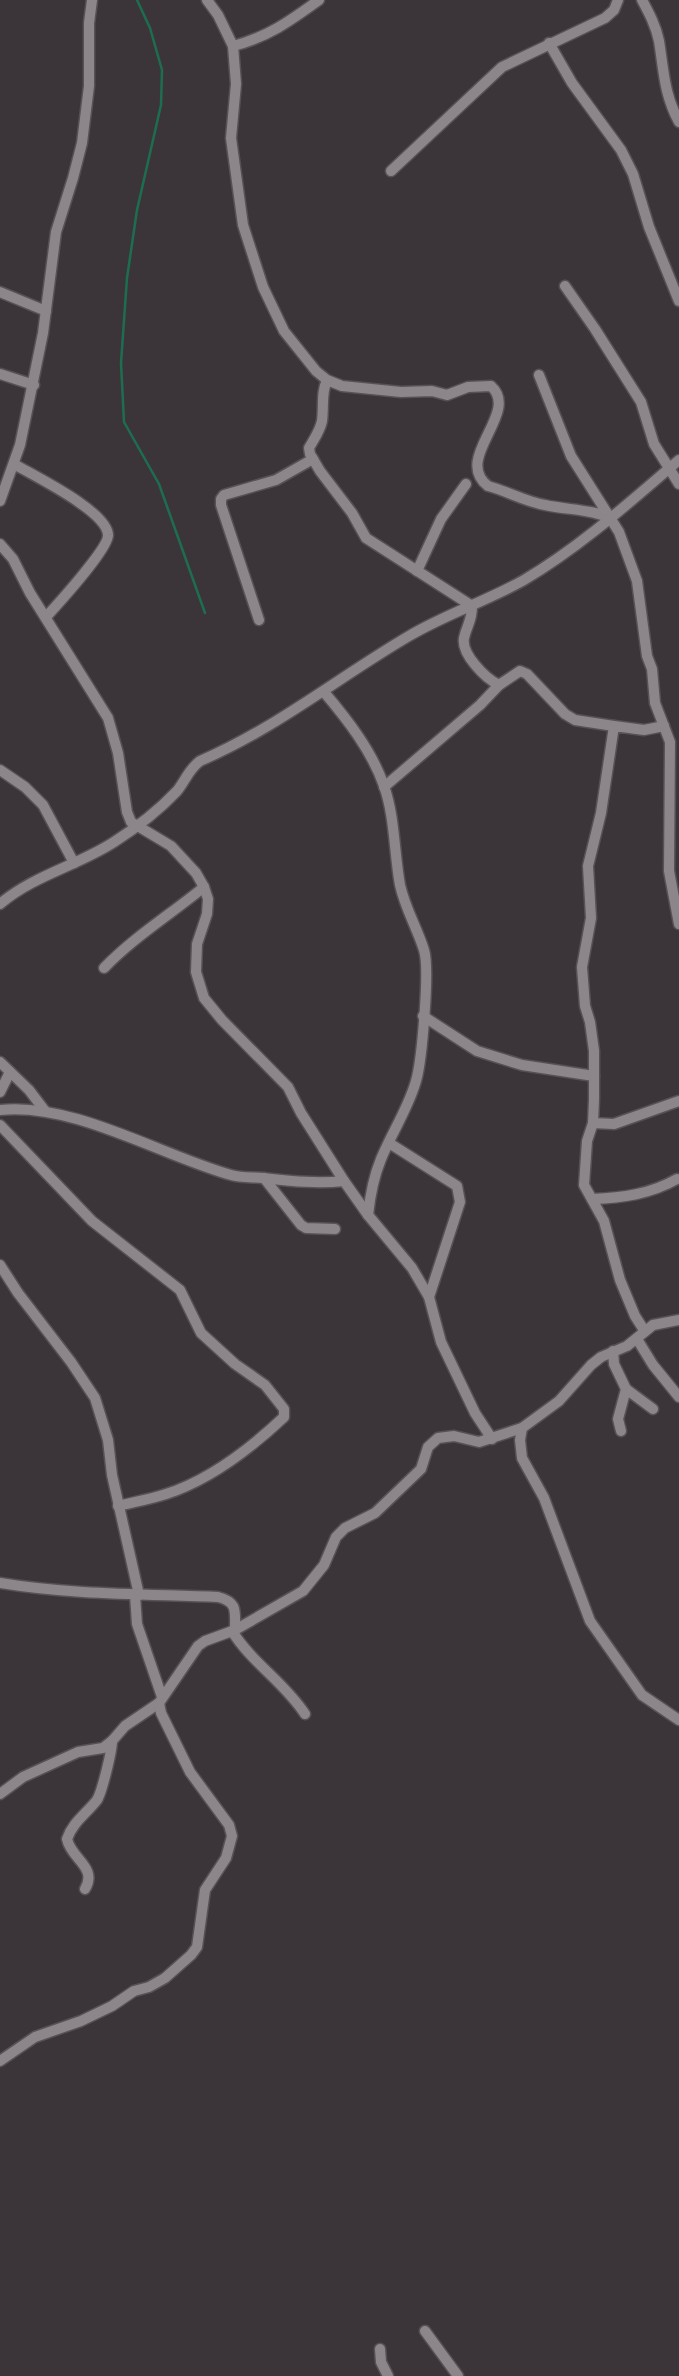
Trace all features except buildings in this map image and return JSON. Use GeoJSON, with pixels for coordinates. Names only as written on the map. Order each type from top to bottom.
{"type":"FeatureCollection","features":[{"type":"Feature","properties":{"kind":"street"},"geometry":{"type":"LineString","coordinates":[[0,501],[14,464],[33,385],[56,232],[74,178],[82,143],[89,86],[89,23],[92,0]]}},
{"type":"Feature","properties":{"kind":"street"},"geometry":{"type":"LineString","coordinates":[[207,0],[218,15],[233,46],[236,84],[231,138],[243,225],[263,287],[284,331],[316,371],[327,380],[342,386],[401,392],[432,391],[447,395],[468,387],[491,386],[498,401],[494,423],[476,468],[482,481],[488,486],[534,503],[595,511],[610,518]]}},
{"type":"Feature","properties":{"kind":"street"},"geometry":{"type":"LineString","coordinates":[[233,46],[263,37],[318,0]]}},
{"type":"Feature","properties":{"kind":"street"},"geometry":{"type":"LineString","coordinates":[[391,171],[502,67],[604,18],[614,10],[618,0]]}},
{"type":"Feature","properties":{"kind":"street"},"geometry":{"type":"LineString","coordinates":[[642,0],[652,17],[659,39],[663,79],[669,102],[679,122]]}},
{"type":"Feature","properties":{"kind":"street"},"geometry":{"type":"LineString","coordinates":[[549,43],[572,83],[621,150],[633,174],[649,227],[679,301]]}},
{"type":"Feature","properties":{"kind":"street"},"geometry":{"type":"LineString","coordinates":[[565,286],[596,330],[640,402],[654,444],[679,484]]}},
{"type":"Feature","properties":{"kind":"street"},"geometry":{"type":"LineString","coordinates":[[0,292],[46,312]]}},
{"type":"Feature","properties":{"kind":"street"},"geometry":{"type":"LineString","coordinates":[[0,373],[33,385]]}},
{"type":"Feature","properties":{"kind":"street"},"geometry":{"type":"LineString","coordinates":[[539,375],[571,456],[624,544],[637,581],[647,656],[652,669],[653,694],[670,742],[669,871],[679,924]]}},
{"type":"Feature","properties":{"kind":"street"},"geometry":{"type":"LineString","coordinates":[[327,380],[323,389],[322,421],[309,448],[313,459],[352,513],[366,538],[472,606]]}},
{"type":"Feature","properties":{"kind":"street"},"geometry":{"type":"LineString","coordinates":[[259,620],[221,499],[224,495],[276,480],[313,459]]}},
{"type":"Feature","properties":{"kind":"street"},"geometry":{"type":"LineString","coordinates":[[0,904],[32,882],[91,856],[136,827],[184,783],[192,767],[200,761],[324,692],[409,636],[523,580],[552,562],[679,460]]}},
{"type":"Feature","properties":{"kind":"street"},"geometry":{"type":"LineString","coordinates":[[14,464],[98,517],[108,534],[108,540],[95,559],[46,617]]}},
{"type":"Feature","properties":{"kind":"street"},"geometry":{"type":"LineString","coordinates":[[417,571],[441,519],[466,484]]}},
{"type":"Feature","properties":{"kind":"street"},"geometry":{"type":"LineString","coordinates":[[0,544],[13,559],[30,593],[108,718],[120,764],[127,812],[136,827],[157,836],[171,846],[196,873],[204,887],[208,899],[207,914],[197,944],[196,972],[204,998],[288,1087],[301,1114],[344,1181],[368,1215],[400,1251],[429,1297],[441,1342],[475,1413],[492,1439]]}},
{"type":"Feature","properties":{"kind":"street"},"geometry":{"type":"LineString","coordinates":[[472,606],[472,620],[463,639],[466,652],[484,673],[499,685]]}},
{"type":"Feature","properties":{"kind":"street"},"geometry":{"type":"LineString","coordinates":[[384,787],[480,705],[499,685],[520,671],[527,674],[565,714],[575,720],[644,730],[665,730],[679,743]]}},
{"type":"Feature","properties":{"kind":"street"},"geometry":{"type":"LineString","coordinates":[[324,692],[351,726],[384,787],[395,840],[400,885],[425,951],[421,1060],[404,1115],[380,1160],[368,1215]]}},
{"type":"Feature","properties":{"kind":"street"},"geometry":{"type":"LineString","coordinates":[[614,726],[601,813],[590,858],[591,918],[582,967],[585,1006],[594,1051],[593,1123],[587,1140],[584,1185],[608,1233],[620,1280],[644,1330]]}},
{"type":"Feature","properties":{"kind":"street"},"geometry":{"type":"LineString","coordinates":[[0,770],[25,787],[43,805],[74,863]]}},
{"type":"Feature","properties":{"kind":"street"},"geometry":{"type":"LineString","coordinates":[[104,968],[166,914],[204,887]]}},
{"type":"Feature","properties":{"kind":"street"},"geometry":{"type":"LineString","coordinates":[[423,1016],[477,1051],[522,1065],[594,1076]]}},
{"type":"Feature","properties":{"kind":"street"},"geometry":{"type":"LineString","coordinates":[[0,1062],[46,1111]]}},
{"type":"Feature","properties":{"kind":"street"},"geometry":{"type":"LineString","coordinates":[[0,1092],[10,1072]]}},
{"type":"Feature","properties":{"kind":"street"},"geometry":{"type":"LineString","coordinates":[[593,1123],[614,1124],[679,1101]]}},
{"type":"Feature","properties":{"kind":"street"},"geometry":{"type":"LineString","coordinates":[[0,1110],[23,1107],[46,1111],[99,1126],[234,1176],[301,1183],[344,1181]]}},
{"type":"Feature","properties":{"kind":"street"},"geometry":{"type":"LineString","coordinates":[[0,1125],[92,1221],[180,1290],[201,1333],[235,1364],[265,1385],[285,1409],[284,1417],[271,1430],[212,1473],[167,1494],[118,1506]]}},
{"type":"Feature","properties":{"kind":"street"},"geometry":{"type":"LineString","coordinates":[[389,1143],[457,1186],[460,1202],[429,1297]]}},
{"type":"Feature","properties":{"kind":"street"},"geometry":{"type":"LineString","coordinates":[[264,1178],[301,1225],[306,1228],[335,1229]]}},
{"type":"Feature","properties":{"kind":"street"},"geometry":{"type":"LineString","coordinates":[[592,1199],[631,1196],[663,1187],[677,1179]]}},
{"type":"Feature","properties":{"kind":"street"},"geometry":{"type":"LineString","coordinates":[[0,1265],[94,1398],[108,1440],[118,1506],[137,1595],[137,1624],[161,1700],[160,1713],[190,1772],[229,1825],[232,1836],[226,1858],[205,1890],[197,1947],[191,1955],[165,1978],[149,1987],[135,1991],[81,2021],[35,2037],[0,2061]]}},
{"type":"Feature","properties":{"kind":"street"},"geometry":{"type":"LineString","coordinates":[[0,1794],[23,1777],[78,1752],[103,1748],[125,1726],[161,1700],[205,1641],[234,1630],[303,1591],[324,1565],[336,1538],[345,1528],[374,1513],[421,1469],[428,1447],[438,1438],[454,1436],[479,1442],[522,1428],[559,1401],[590,1365],[612,1351],[627,1346],[653,1325],[679,1320]]}},
{"type":"Feature","properties":{"kind":"street"},"geometry":{"type":"LineString","coordinates":[[637,1339],[653,1365],[679,1396]]}},
{"type":"Feature","properties":{"kind":"street"},"geometry":{"type":"LineString","coordinates":[[612,1351],[614,1363],[626,1389],[653,1409]]}},
{"type":"Feature","properties":{"kind":"street"},"geometry":{"type":"LineString","coordinates":[[621,1431],[618,1419],[626,1389]]}},
{"type":"Feature","properties":{"kind":"street"},"geometry":{"type":"LineString","coordinates":[[522,1428],[522,1458],[544,1498],[596,1632],[642,1695],[679,1720]]}},
{"type":"Feature","properties":{"kind":"street"},"geometry":{"type":"LineString","coordinates":[[0,1583],[33,1588],[218,1597],[229,1600],[234,1606],[234,1630],[242,1647],[287,1689],[305,1714]]}},
{"type":"Feature","properties":{"kind":"street"},"geometry":{"type":"LineString","coordinates":[[85,1889],[89,1877],[87,1868],[72,1852],[67,1839],[76,1823],[97,1799],[112,1750],[112,1741]]}},
{"type":"Feature","properties":{"kind":"street"},"geometry":{"type":"LineString","coordinates":[[425,2331],[458,2376]]}},
{"type":"Feature","properties":{"kind":"street"},"geometry":{"type":"LineString","coordinates":[[380,2350],[381,2362],[388,2376]]}},
{"type":"Feature","properties":{"kind":"waterway"},"geometry":{"type":"LineString","coordinates":[[137,0],[150,28],[162,70],[161,105],[137,210],[127,278],[121,363],[124,422],[159,484],[205,613]]}}]}
